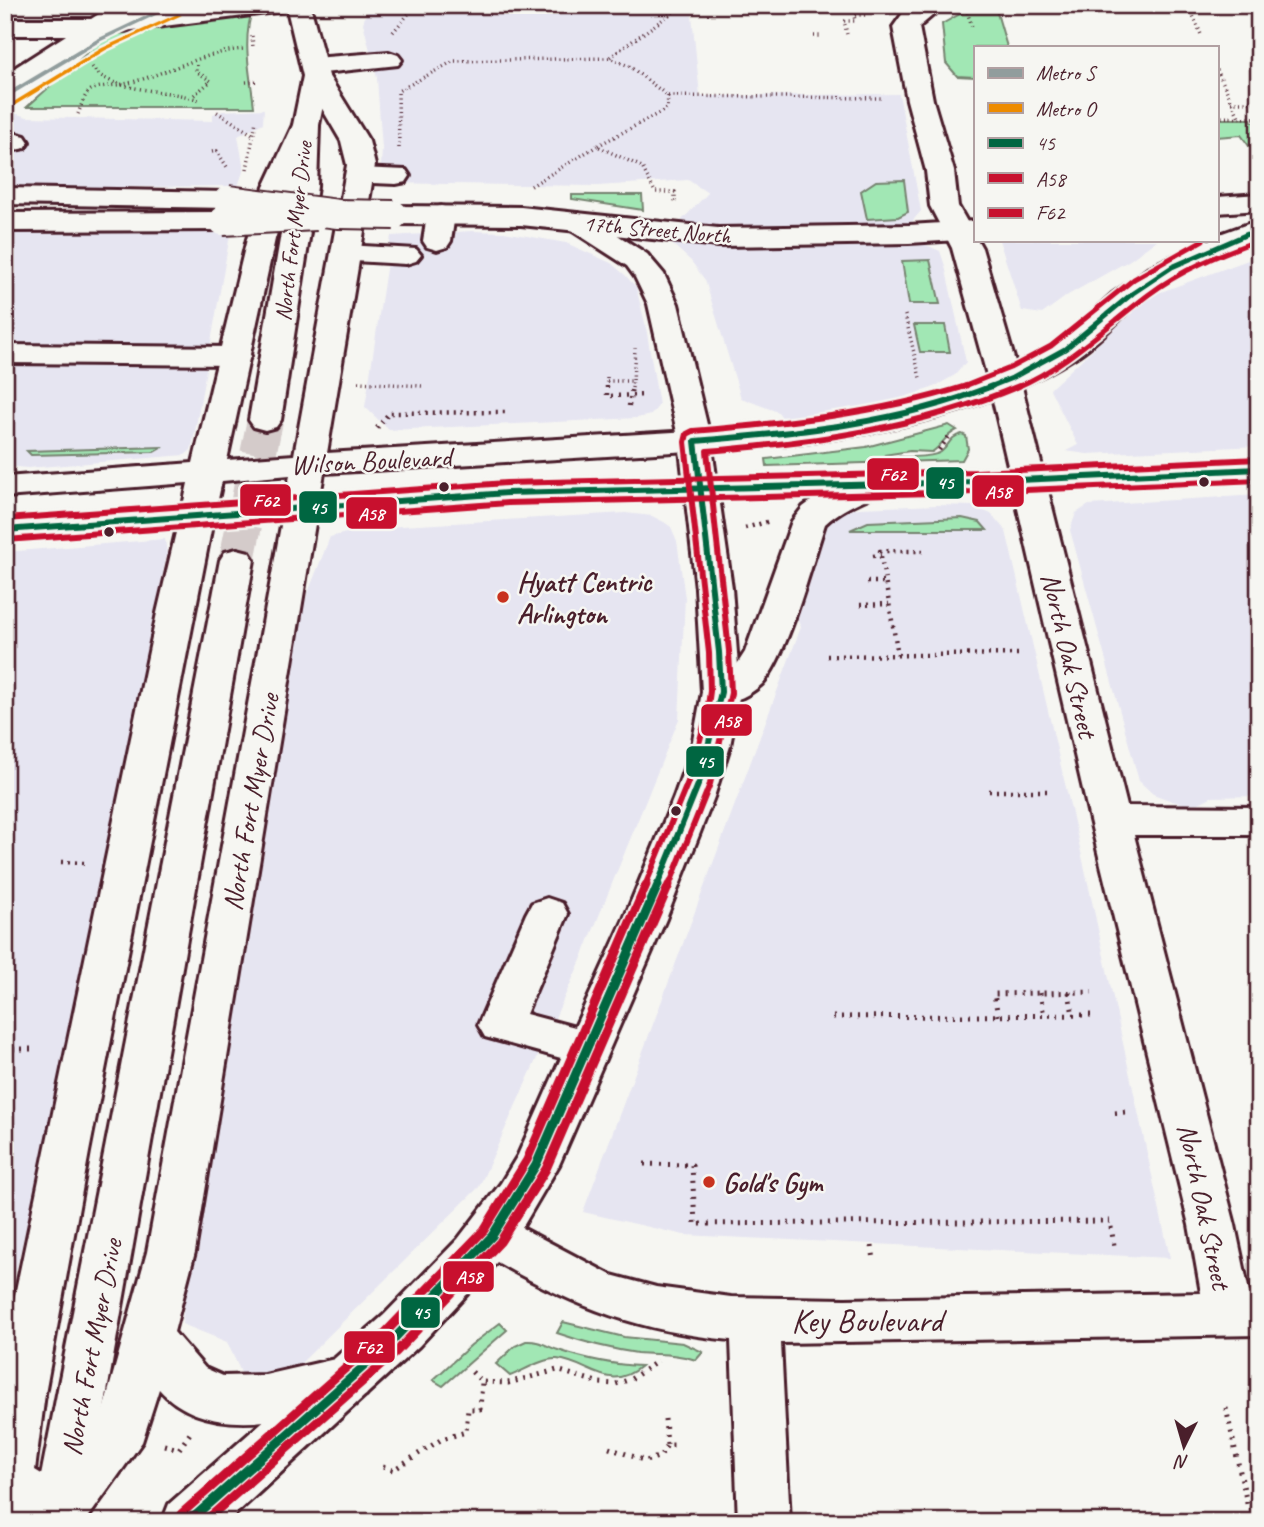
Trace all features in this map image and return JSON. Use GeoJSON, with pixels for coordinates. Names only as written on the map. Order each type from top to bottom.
{"type":"FeatureCollection","features":[{"type":"Feature","properties":{"kind":"main road"},"geometry":{"type":"LineString","coordinates":[[5,25],[23,5]]}},
{"type":"Feature","properties":{"kind":"main road"},"geometry":{"type":"LineString","coordinates":[[5,86],[92,27],[130,5]]}},
{"type":"Feature","properties":{"kind":"main road"},"geometry":{"type":"LineString","coordinates":[[5,25],[92,27],[275,5]]}},
{"type":"Feature","properties":{"kind":"main road","name":"North Fort Myer Drive"},"geometry":{"type":"LineString","coordinates":[[59,1519],[124,1425],[177,1220],[299,507],[361,165],[355,141],[315,71],[298,5]]}},
{"type":"Feature","properties":{"kind":"main road","name":"North Oak Street"},"geometry":{"type":"LineString","coordinates":[[928,8],[908,22],[906,35],[923,114],[940,171],[944,206],[966,230],[967,248],[1004,380],[1110,820],[1212,1225],[1244,1314]]}},
{"type":"Feature","properties":{"kind":"main road"},"geometry":{"type":"LineString","coordinates":[[99,56],[198,36],[247,41]]}},
{"type":"Feature","properties":{"kind":"main road"},"geometry":{"type":"LineString","coordinates":[[315,71],[389,56]]}},
{"type":"Feature","properties":{"kind":"main road","name":"North Fort Myer Drive"},"geometry":{"type":"LineString","coordinates":[[265,420],[303,187],[306,125],[315,71]]}},
{"type":"Feature","properties":{"kind":"main road","name":"North Fort Myer Drive"},"geometry":{"type":"LineString","coordinates":[[59,1519],[8,1480],[20,1394],[65,1152],[172,626],[261,239],[278,187],[306,125]]}},
{"type":"Feature","properties":{"kind":"main road"},"geometry":{"type":"LineString","coordinates":[[359,176],[397,168]]}},
{"type":"Feature","properties":{"kind":"main road"},"geometry":{"type":"LineString","coordinates":[[5,196],[226,211]]}},
{"type":"Feature","properties":{"kind":"main road"},"geometry":{"type":"LineString","coordinates":[[1218,205],[1259,202]]}},
{"type":"Feature","properties":{"kind":"main road"},"geometry":{"type":"LineString","coordinates":[[5,222],[226,211]]}},
{"type":"Feature","properties":{"kind":"main road","name":"17th Street North"},"geometry":{"type":"LineString","coordinates":[[226,211],[394,215],[439,228],[521,216],[730,237],[966,230]]}},
{"type":"Feature","properties":{"kind":"main road"},"geometry":{"type":"LineString","coordinates":[[188,1522],[389,1344],[492,1236],[537,1165],[645,919],[711,746],[721,692],[714,588],[695,441],[663,304],[653,281],[633,257],[578,222]]}},
{"type":"Feature","properties":{"kind":"main road","name":"Wilson Boulevard"},"geometry":{"type":"LineString","coordinates":[[5,487],[307,464],[810,433],[864,424],[937,405],[1044,362],[1067,348],[1134,292],[1164,272],[1226,241],[1259,229]]}},
{"type":"Feature","properties":{"kind":"main road"},"geometry":{"type":"LineString","coordinates":[[346,254],[405,255]]}},
{"type":"Feature","properties":{"kind":"main road"},"geometry":{"type":"LineString","coordinates":[[5,354],[235,356]]}},
{"type":"Feature","properties":{"kind":"main road","name":"Wilson Boulevard"},"geometry":{"type":"LineString","coordinates":[[5,530],[507,493],[1029,480],[1259,469]]}},
{"type":"Feature","properties":{"kind":"main road"},"geometry":{"type":"LineString","coordinates":[[721,692],[749,675],[764,653],[799,546],[814,515],[843,496],[882,483]]}},
{"type":"Feature","properties":{"kind":"main road","name":"North Fort Myer Drive"},"geometry":{"type":"LineString","coordinates":[[59,1519],[237,560]]}},
{"type":"Feature","properties":{"kind":"main road"},"geometry":{"type":"LineString","coordinates":[[1110,820],[1259,821]]}},
{"type":"Feature","properties":{"kind":"main road"},"geometry":{"type":"LineString","coordinates":[[547,914],[500,1025],[589,1048]]}},
{"type":"Feature","properties":{"kind":"main road","name":"Key Boulevard"},"geometry":{"type":"LineString","coordinates":[[492,1236],[572,1280],[620,1299],[678,1312],[819,1321],[1244,1314]]}},
{"type":"Feature","properties":{"kind":"main road"},"geometry":{"type":"LineString","coordinates":[[755,1319],[764,1522]]}},
{"type":"Feature","properties":{"kind":"main road"},"geometry":{"type":"LineString","coordinates":[[148,1338],[184,1382],[196,1390],[225,1401],[246,1401],[348,1378]]}},
{"type":"Feature","properties":{"kind":"path"},"geometry":{"type":"LineString","coordinates":[[389,56],[412,10],[433,10],[434,5]]}},
{"type":"Feature","properties":{"kind":"path"},"geometry":{"type":"LineString","coordinates":[[610,58],[684,5]]}},
{"type":"Feature","properties":{"kind":"path"},"geometry":{"type":"LineString","coordinates":[[847,34],[844,21],[855,21],[854,15],[866,15],[865,9],[875,9],[874,5]]}},
{"type":"Feature","properties":{"kind":"path"},"geometry":{"type":"LineString","coordinates":[[965,7],[972,27]]}},
{"type":"Feature","properties":{"kind":"path"},"geometry":{"type":"LineString","coordinates":[[1190,8],[1202,37]]}},
{"type":"Feature","properties":{"kind":"path"},"geometry":{"type":"LineString","coordinates":[[814,36],[820,36]]}},
{"type":"Feature","properties":{"kind":"path"},"geometry":{"type":"LineString","coordinates":[[78,114],[91,90],[125,84],[196,62],[247,41]]}},
{"type":"Feature","properties":{"kind":"path"},"geometry":{"type":"LineString","coordinates":[[99,56],[92,72],[147,90],[194,96],[201,101]]}},
{"type":"Feature","properties":{"kind":"path"},"geometry":{"type":"LineString","coordinates":[[397,168],[398,91],[454,61],[610,58],[629,66],[668,96],[895,98]]}},
{"type":"Feature","properties":{"kind":"path"},"geometry":{"type":"LineString","coordinates":[[194,96],[211,81],[196,71],[196,62]]}},
{"type":"Feature","properties":{"kind":"path"},"geometry":{"type":"LineString","coordinates":[[1218,71],[1239,117]]}},
{"type":"Feature","properties":{"kind":"path"},"geometry":{"type":"LineString","coordinates":[[246,82],[258,81]]}},
{"type":"Feature","properties":{"kind":"path"},"geometry":{"type":"LineString","coordinates":[[529,187],[597,146],[667,109],[668,96]]}},
{"type":"Feature","properties":{"kind":"path"},"geometry":{"type":"LineString","coordinates":[[1231,102],[1259,102]]}},
{"type":"Feature","properties":{"kind":"path"},"geometry":{"type":"LineString","coordinates":[[217,112],[252,134]]}},
{"type":"Feature","properties":{"kind":"path"},"geometry":{"type":"LineString","coordinates":[[1218,117],[1259,118]]}},
{"type":"Feature","properties":{"kind":"path"},"geometry":{"type":"LineString","coordinates":[[247,170],[256,121]]}},
{"type":"Feature","properties":{"kind":"path"},"geometry":{"type":"LineString","coordinates":[[597,146],[642,167],[655,194],[675,192],[675,205]]}},
{"type":"Feature","properties":{"kind":"path"},"geometry":{"type":"LineString","coordinates":[[905,315],[919,371]]}},
{"type":"Feature","properties":{"kind":"path"},"geometry":{"type":"LineString","coordinates":[[629,406],[633,381],[633,348],[646,347]]}},
{"type":"Feature","properties":{"kind":"path"},"geometry":{"type":"LineString","coordinates":[[633,381],[607,379],[607,396],[646,395]]}},
{"type":"Feature","properties":{"kind":"path"},"geometry":{"type":"LineString","coordinates":[[358,382],[422,386]]}},
{"type":"Feature","properties":{"kind":"path"},"geometry":{"type":"LineString","coordinates":[[377,428],[389,413],[507,412]]}},
{"type":"Feature","properties":{"kind":"path"},"geometry":{"type":"LineString","coordinates":[[933,454],[943,447],[949,436],[957,432]]}},
{"type":"Feature","properties":{"kind":"path"},"geometry":{"type":"LineString","coordinates":[[745,528],[751,524],[774,520]]}},
{"type":"Feature","properties":{"kind":"path"},"geometry":{"type":"LineString","coordinates":[[898,655],[880,551],[923,551]]}},
{"type":"Feature","properties":{"kind":"path"},"geometry":{"type":"LineString","coordinates":[[873,556],[881,555]]}},
{"type":"Feature","properties":{"kind":"path"},"geometry":{"type":"LineString","coordinates":[[867,582],[886,582]]}},
{"type":"Feature","properties":{"kind":"path"},"geometry":{"type":"LineString","coordinates":[[860,605],[890,604]]}},
{"type":"Feature","properties":{"kind":"path"},"geometry":{"type":"LineString","coordinates":[[827,656],[1023,654]]}},
{"type":"Feature","properties":{"kind":"path"},"geometry":{"type":"LineString","coordinates":[[989,791],[1052,791]]}},
{"type":"Feature","properties":{"kind":"path"},"geometry":{"type":"LineString","coordinates":[[61,862],[81,863]]}},
{"type":"Feature","properties":{"kind":"path"},"geometry":{"type":"LineString","coordinates":[[1069,992],[1073,1016]]}},
{"type":"Feature","properties":{"kind":"path"},"geometry":{"type":"LineString","coordinates":[[998,1016],[995,994],[1092,992]]}},
{"type":"Feature","properties":{"kind":"path"},"geometry":{"type":"LineString","coordinates":[[1040,993],[1044,1016]]}},
{"type":"Feature","properties":{"kind":"path"},"geometry":{"type":"LineString","coordinates":[[834,1017],[1096,1015]]}},
{"type":"Feature","properties":{"kind":"path"},"geometry":{"type":"LineString","coordinates":[[5,1049],[32,1049]]}},
{"type":"Feature","properties":{"kind":"path"},"geometry":{"type":"LineString","coordinates":[[1115,1113],[1126,1112]]}},
{"type":"Feature","properties":{"kind":"path"},"geometry":{"type":"LineString","coordinates":[[644,1164],[692,1165],[695,1224],[1110,1221],[1114,1245]]}},
{"type":"Feature","properties":{"kind":"path"},"geometry":{"type":"LineString","coordinates":[[873,1245],[874,1259]]}},
{"type":"Feature","properties":{"kind":"path"},"geometry":{"type":"LineString","coordinates":[[472,1372],[482,1382],[508,1383],[557,1370],[616,1384],[631,1379],[658,1362]]}},
{"type":"Feature","properties":{"kind":"path"},"geometry":{"type":"LineString","coordinates":[[383,1467],[393,1470],[442,1439],[466,1432],[468,1409],[480,1409],[482,1382]]}},
{"type":"Feature","properties":{"kind":"path"},"geometry":{"type":"LineString","coordinates":[[1226,1408],[1248,1508],[1259,1507]]}},
{"type":"Feature","properties":{"kind":"path"},"geometry":{"type":"LineString","coordinates":[[609,1448],[646,1461],[661,1456],[667,1445],[665,1419]]}},
{"type":"Feature","properties":{"kind":"path"},"geometry":{"type":"LineString","coordinates":[[179,1449],[194,1428]]}},
{"type":"Feature","properties":{"kind":"path"},"geometry":{"type":"LineString","coordinates":[[160,1444],[179,1449],[188,1456]]}},
{"type":"Feature","properties":{"kind":"path"},"geometry":{"type":"LineString","coordinates":[[667,1445],[678,1445]]}},
{"type":"Feature","properties":{"kind":"shaded area"},"geometry":{"type":"Polygon","coordinates":[[[375,5],[691,5],[700,96],[899,94],[921,211],[910,224],[728,231],[680,222],[708,193],[688,180],[598,186],[380,183],[382,149],[377,78],[363,23],[366,14],[375,5]]]}},
{"type":"Feature","properties":{"kind":"shaded area"},"geometry":{"type":"Polygon","coordinates":[[[264,109],[263,123],[238,136],[244,169],[238,186],[5,188],[5,116],[11,112],[27,117],[213,121],[213,114],[223,111],[264,109]]]}},
{"type":"Feature","properties":{"kind":"shaded area"},"geometry":{"type":"Polygon","coordinates":[[[5,229],[220,231],[230,235],[194,437],[191,450],[185,455],[28,468],[5,466],[5,229]]]}},
{"type":"Feature","properties":{"kind":"shaded area"},"geometry":{"type":"Polygon","coordinates":[[[472,231],[504,232],[566,243],[611,263],[625,275],[636,287],[646,327],[659,405],[651,415],[637,418],[389,430],[365,407],[391,236],[472,231]]]}},
{"type":"Feature","properties":{"kind":"shaded area"},"geometry":{"type":"Polygon","coordinates":[[[1000,242],[1154,242],[1042,314],[1022,311],[1000,242]]]}},
{"type":"Feature","properties":{"kind":"shaded area"},"geometry":{"type":"Polygon","coordinates":[[[671,243],[715,248],[926,245],[940,251],[966,362],[955,375],[932,388],[879,405],[784,420],[778,412],[741,398],[705,280],[691,261],[671,243]]]}},
{"type":"Feature","properties":{"kind":"shaded area"},"geometry":{"type":"Polygon","coordinates":[[[1259,256],[1259,446],[1087,454],[1066,451],[1078,445],[1050,389],[1150,296],[1259,256]]]}},
{"type":"Feature","properties":{"kind":"shaded area"},"geometry":{"type":"Polygon","coordinates":[[[1259,495],[1259,796],[1211,797],[1199,803],[1184,804],[1172,801],[1153,794],[1139,781],[1070,530],[1076,513],[1089,505],[1259,495]]]}},
{"type":"Feature","properties":{"kind":"shaded area"},"geometry":{"type":"Polygon","coordinates":[[[973,506],[991,514],[1006,531],[1084,865],[1170,1258],[684,1235],[583,1212],[801,627],[796,617],[819,533],[829,521],[842,512],[859,508],[973,506]]]}},
{"type":"Feature","properties":{"kind":"shaded area"},"geometry":{"type":"Polygon","coordinates":[[[625,513],[652,516],[664,522],[671,527],[677,541],[685,598],[679,719],[581,960],[479,1187],[298,1366],[286,1374],[245,1381],[227,1342],[182,1324],[228,859],[290,638],[330,537],[363,529],[625,513]]]}},
{"type":"Feature","properties":{"kind":"shaded area"},"geometry":{"type":"Polygon","coordinates":[[[165,539],[167,554],[91,920],[66,1064],[5,1315],[5,552],[165,539]]]}},
{"type":"Feature","properties":{"kind":"green space"},"geometry":{"type":"Polygon","coordinates":[[[150,5],[254,5],[247,43],[254,107],[27,107],[107,35],[150,5]]]}},
{"type":"Feature","properties":{"kind":"green space"},"geometry":{"type":"Polygon","coordinates":[[[995,6],[1007,46],[974,46],[974,77],[957,76],[946,63],[942,24],[969,9],[995,6]]]}},
{"type":"Feature","properties":{"kind":"green space"},"geometry":{"type":"Polygon","coordinates":[[[1218,119],[1251,119],[1252,122],[1259,122],[1259,145],[1249,146],[1241,135],[1218,137],[1218,119]]]}},
{"type":"Feature","properties":{"kind":"green space"},"geometry":{"type":"Polygon","coordinates":[[[904,180],[908,212],[898,217],[867,219],[861,191],[876,181],[904,180]]]}},
{"type":"Feature","properties":{"kind":"green space"},"geometry":{"type":"Polygon","coordinates":[[[572,195],[642,195],[643,210],[572,199],[572,195]]]}},
{"type":"Feature","properties":{"kind":"green space"},"geometry":{"type":"Polygon","coordinates":[[[930,260],[940,304],[909,304],[902,261],[930,260]]]}},
{"type":"Feature","properties":{"kind":"green space"},"geometry":{"type":"Polygon","coordinates":[[[914,325],[945,325],[950,352],[920,352],[914,325]]]}},
{"type":"Feature","properties":{"kind":"green space"},"geometry":{"type":"Polygon","coordinates":[[[949,425],[957,430],[932,452],[910,451],[884,455],[913,457],[936,454],[954,437],[962,434],[966,436],[968,449],[962,460],[767,466],[766,459],[866,447],[949,425]]]}},
{"type":"Feature","properties":{"kind":"green space"},"geometry":{"type":"Polygon","coordinates":[[[163,447],[154,452],[31,455],[27,451],[163,447]]]}},
{"type":"Feature","properties":{"kind":"green space"},"geometry":{"type":"Polygon","coordinates":[[[962,518],[980,522],[987,530],[850,530],[868,522],[962,518]]]}},
{"type":"Feature","properties":{"kind":"green space"},"geometry":{"type":"Polygon","coordinates":[[[563,1322],[624,1337],[683,1343],[703,1352],[696,1360],[617,1349],[557,1333],[563,1322]]]}},
{"type":"Feature","properties":{"kind":"green space"},"geometry":{"type":"Polygon","coordinates":[[[500,1323],[507,1330],[443,1386],[433,1380],[471,1345],[500,1323]]]}},
{"type":"Feature","properties":{"kind":"green space"},"geometry":{"type":"Polygon","coordinates":[[[526,1341],[539,1342],[599,1361],[641,1366],[630,1374],[609,1377],[568,1361],[551,1359],[510,1376],[496,1364],[515,1346],[526,1341]]]}},
{"type":"Feature","properties":{"kind":"tunnel"},"geometry":{"type":"LineString","coordinates":[[237,560],[265,420]]}},
{"type":"Feature","properties":{"kind":"metro line","name":"S"},"geometry":{"type":"LineString","coordinates":[[5,97],[99,40],[174,5]]}},
{"type":"Feature","properties":{"kind":"metro line","name":"O"},"geometry":{"type":"LineString","coordinates":[[10,106],[104,49],[179,15]]}},
{"type":"Feature","properties":{"kind":"transit line","name":"45"},"geometry":{"type":"LineString","coordinates":[[188,1522],[389,1344],[443,1290],[492,1236],[536,1165],[670,856],[700,780],[717,716],[721,692],[719,652],[695,441],[833,427],[924,409],[969,395],[1012,378],[1053,357],[1145,284],[1172,267],[1259,229]]}},
{"type":"Feature","properties":{"kind":"transit line","name":"A58"},"geometry":{"type":"LineString","coordinates":[[204,1522],[396,1352],[450,1297],[500,1242],[546,1169],[680,860],[710,784],[727,719],[731,693],[729,651],[707,451],[798,443],[890,428],[978,403],[1021,386],[1061,364],[1095,340],[1149,294],[1175,277],[1259,240]]}},
{"type":"Feature","properties":{"kind":"transit line","name":"F62"},"geometry":{"type":"LineString","coordinates":[[181,1514],[382,1336],[435,1283],[484,1230],[527,1160],[660,852],[690,777],[707,714],[710,691],[709,653],[685,442],[687,434],[693,431],[785,423],[878,410],[968,386],[1051,346],[1068,335],[1134,279],[1199,242]]}},
{"type":"Feature","properties":{"kind":"transit line","name":"F62"},"geometry":{"type":"LineString","coordinates":[[5,519],[506,483],[977,472],[1259,459]]}},
{"type":"Feature","properties":{"kind":"transit line","name":"45"},"geometry":{"type":"LineString","coordinates":[[5,530],[507,493],[977,482],[1259,469]]}},
{"type":"Feature","properties":{"kind":"transit line","name":"A58"},"geometry":{"type":"LineString","coordinates":[[6,540],[508,503],[977,492],[1259,480]]}},
{"type":"Feature","properties":{"kind":"place","name":"Hyatt Centric Arlington"},"geometry":{"type":"Point","coordinates":[503,597]}},
{"type":"Feature","properties":{"kind":"place","name":"Gold's Gym"},"geometry":{"type":"Point","coordinates":[709,1182]}}]}
